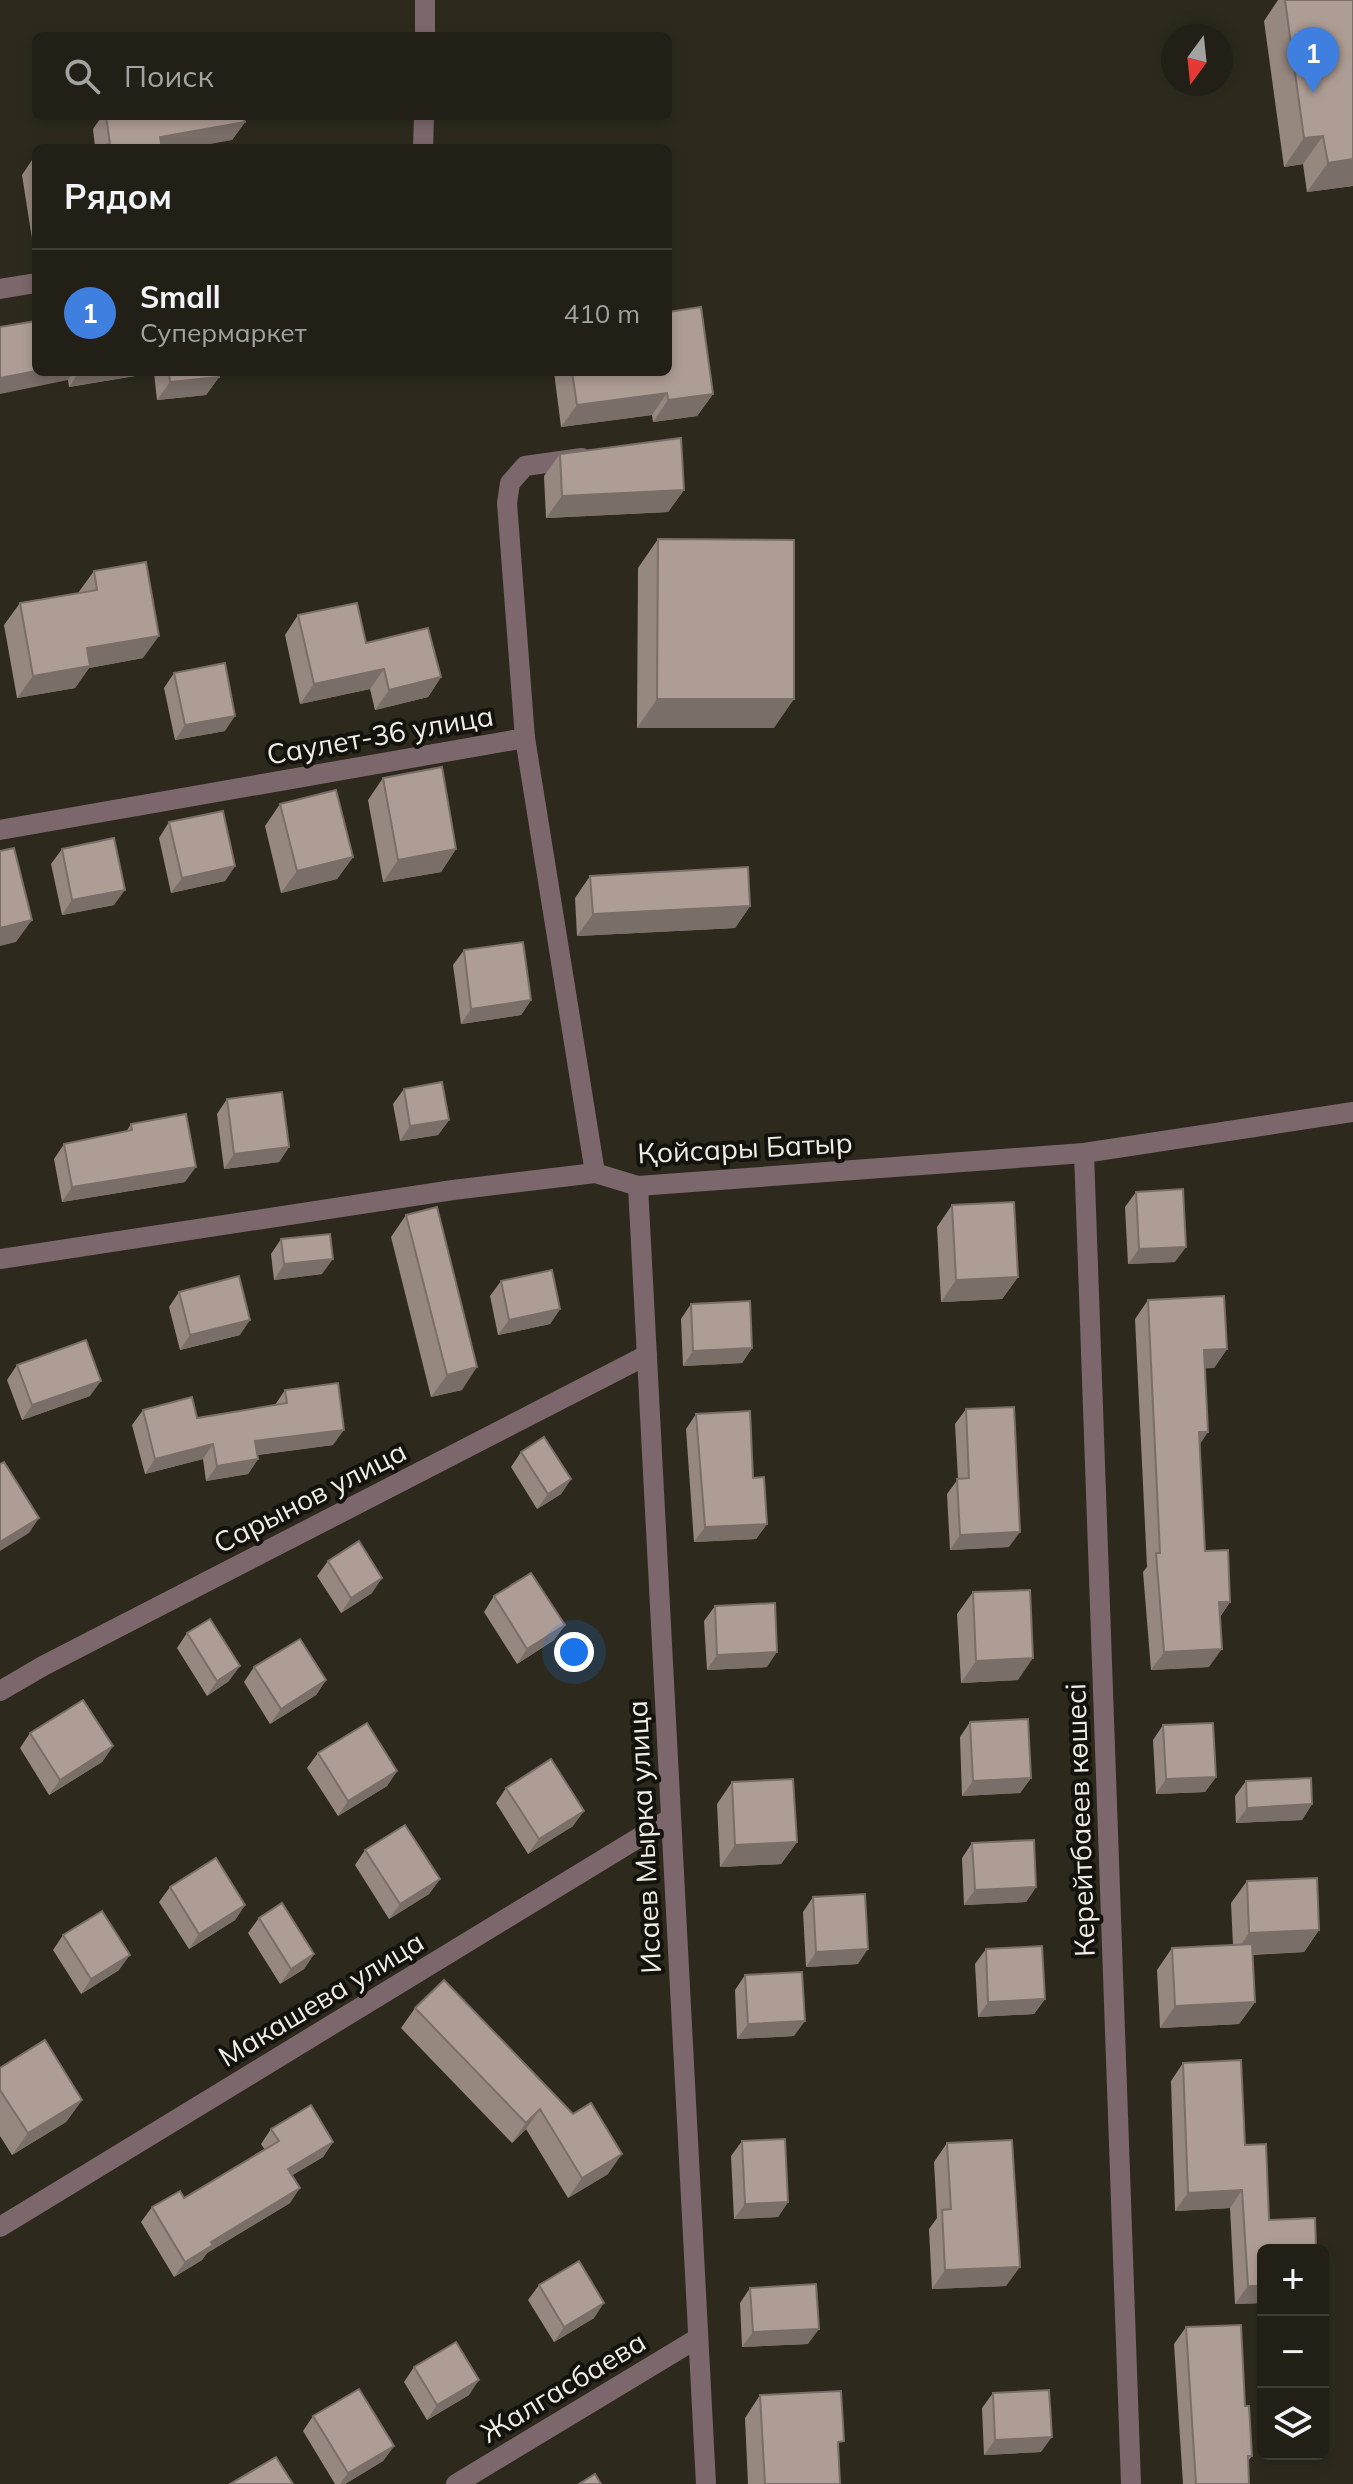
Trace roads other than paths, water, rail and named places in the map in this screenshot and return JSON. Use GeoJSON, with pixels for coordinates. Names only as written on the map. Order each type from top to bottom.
{"type":"FeatureCollection","features":[{"type":"Feature","properties":{"kind":"street"},"geometry":{"type":"LineString","coordinates":[[425,0],[425,32]]}},
{"type":"Feature","properties":{"kind":"street"},"geometry":{"type":"LineString","coordinates":[[423,144],[424,120]]}},
{"type":"Feature","properties":{"kind":"street"},"geometry":{"type":"LineString","coordinates":[[0,289],[32,284]]}},
{"type":"Feature","properties":{"kind":"street"},"geometry":{"type":"LineString","coordinates":[[525,738],[507,503],[510,483],[525,466],[598,456]]}},
{"type":"Feature","properties":{"kind":"street","name":"Саулет-36 улица"},"geometry":{"type":"LineString","coordinates":[[0,830],[525,738],[595,1173]]}},
{"type":"Feature","properties":{"kind":"street","name":"Қойсары Батыр"},"geometry":{"type":"LineString","coordinates":[[0,1259],[453,1190],[595,1173],[638,1186],[1084,1153],[1353,1112]]}},
{"type":"Feature","properties":{"kind":"street","name":"Керейтбаеев көшесі"},"geometry":{"type":"LineString","coordinates":[[1084,1153],[1131,2484]]}},
{"type":"Feature","properties":{"kind":"street","name":"Исаев Мырка улица"},"geometry":{"type":"LineString","coordinates":[[638,1186],[706,2484]]}},
{"type":"Feature","properties":{"kind":"street","name":"Сарынов улица"},"geometry":{"type":"LineString","coordinates":[[0,1691],[57,1658],[647,1355]]}},
{"type":"Feature","properties":{"kind":"street","name":"Макашева улица"},"geometry":{"type":"LineString","coordinates":[[0,2227],[671,1818]]}},
{"type":"Feature","properties":{"kind":"street","name":"Жалгасбаева"},"geometry":{"type":"LineString","coordinates":[[456,2484],[698,2338]]}},
{"type":"Feature","properties":{"kind":"place","name":"Small"},"geometry":{"type":"Point","coordinates":[1313,93]}}]}
